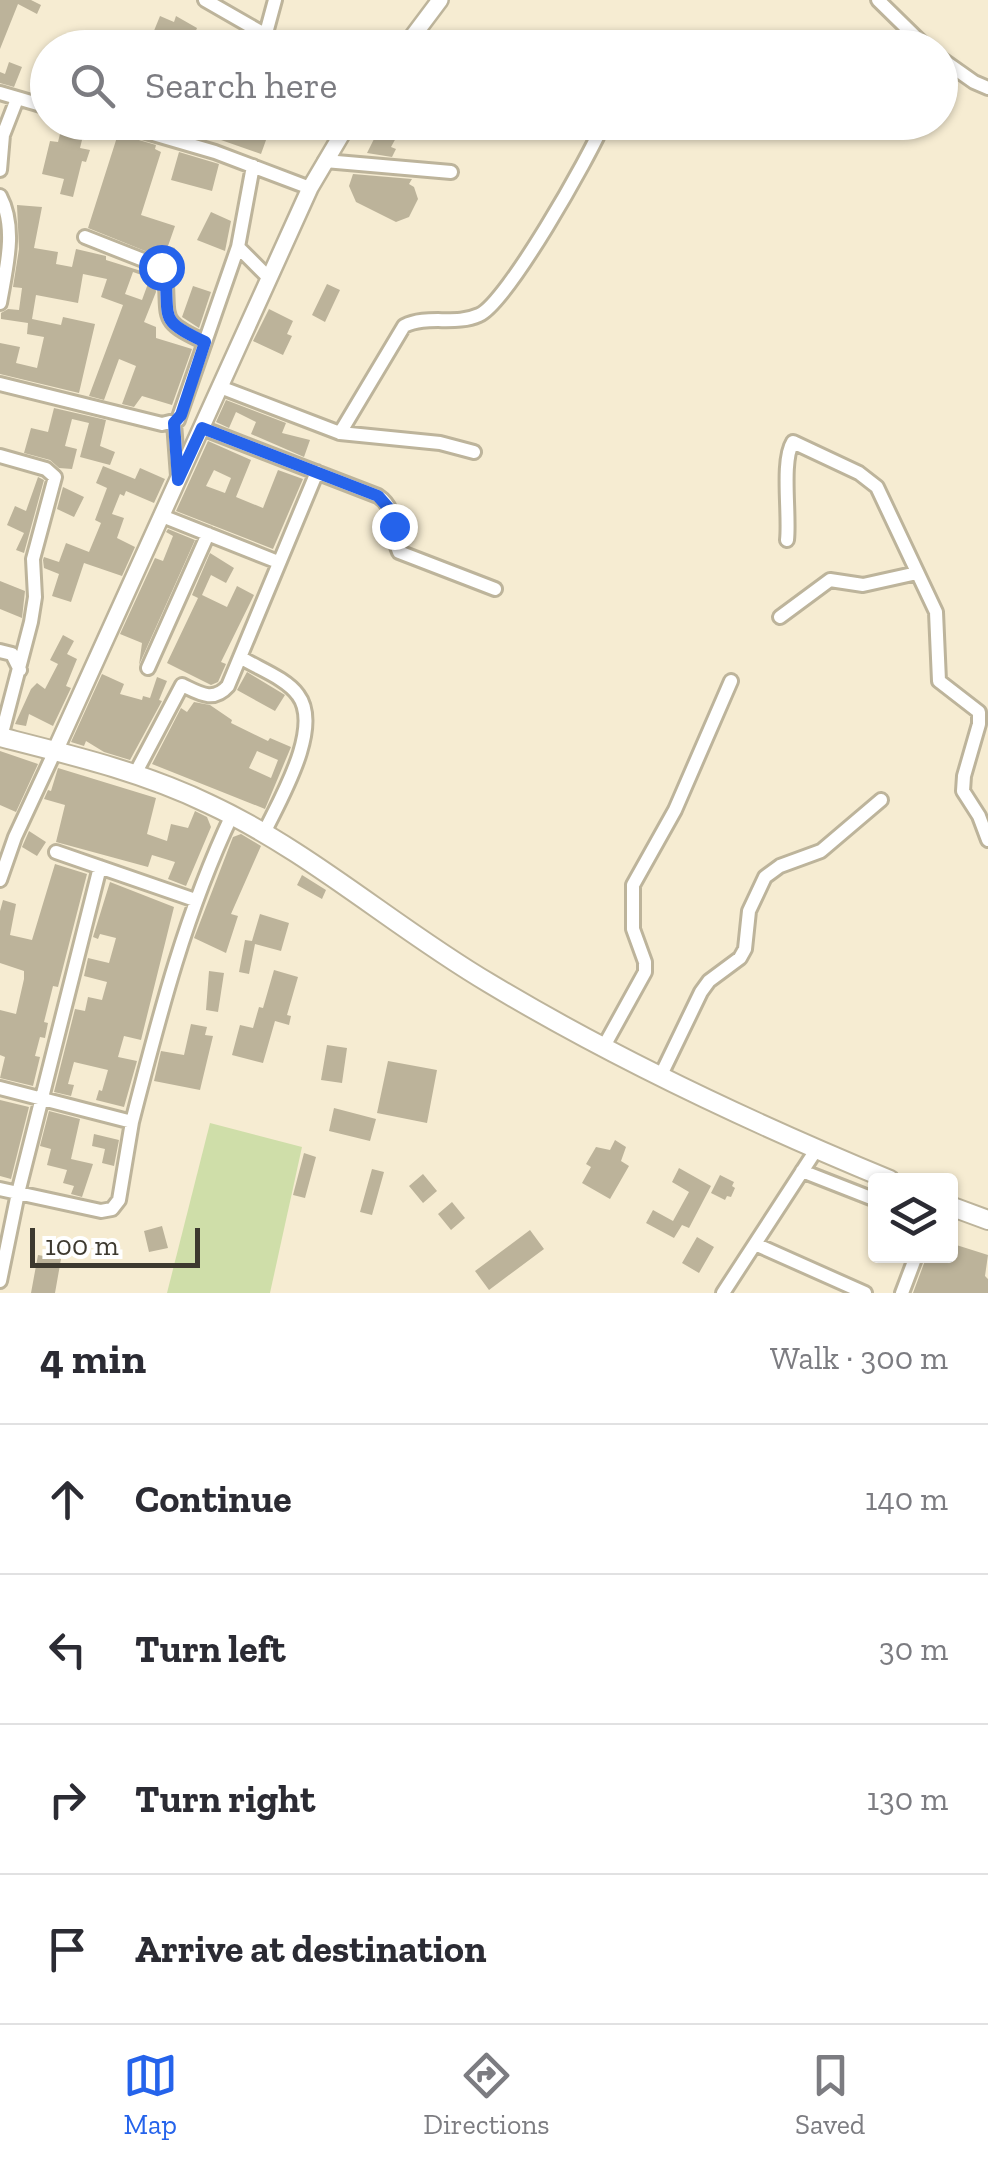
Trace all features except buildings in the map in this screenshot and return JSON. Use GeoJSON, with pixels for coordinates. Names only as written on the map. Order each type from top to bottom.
{"type":"FeatureCollection","features":[{"type":"Feature","properties":{"kind":"main road"},"geometry":{"type":"LineString","coordinates":[[0,737],[135,774],[232,815],[372,903],[484,980],[603,1048],[873,1173]]}},
{"type":"Feature","properties":{"kind":"main road"},"geometry":{"type":"LineString","coordinates":[[958,1209],[988,1220]]}},
{"type":"Feature","properties":{"kind":"street"},"geometry":{"type":"LineString","coordinates":[[205,0],[248,30]]}},
{"type":"Feature","properties":{"kind":"street"},"geometry":{"type":"LineString","coordinates":[[267,30],[275,0]]}},
{"type":"Feature","properties":{"kind":"street"},"geometry":{"type":"LineString","coordinates":[[418,30],[440,0]]}},
{"type":"Feature","properties":{"kind":"street"},"geometry":{"type":"LineString","coordinates":[[878,0],[908,30]]}},
{"type":"Feature","properties":{"kind":"street"},"geometry":{"type":"LineString","coordinates":[[958,71],[988,88]]}},
{"type":"Feature","properties":{"kind":"street"},"geometry":{"type":"LineString","coordinates":[[0,93],[30,102]]}},
{"type":"Feature","properties":{"kind":"street"},"geometry":{"type":"LineString","coordinates":[[0,170],[3,135],[17,99]]}},
{"type":"Feature","properties":{"kind":"street"},"geometry":{"type":"LineString","coordinates":[[170,140],[310,188]]}},
{"type":"Feature","properties":{"kind":"street"},"geometry":{"type":"LineString","coordinates":[[0,880],[15,837],[310,188],[338,140]]}},
{"type":"Feature","properties":{"kind":"street"},"geometry":{"type":"LineString","coordinates":[[340,433],[404,326],[414,320],[466,318],[489,308],[541,234],[594,140]]}},
{"type":"Feature","properties":{"kind":"street"},"geometry":{"type":"LineString","coordinates":[[325,161],[451,172]]}},
{"type":"Feature","properties":{"kind":"street"},"geometry":{"type":"LineString","coordinates":[[0,384],[162,424],[174,423],[181,415],[238,247],[253,166]]}},
{"type":"Feature","properties":{"kind":"street"},"geometry":{"type":"LineString","coordinates":[[0,196],[8,210],[10,228],[0,303]]}},
{"type":"Feature","properties":{"kind":"street"},"geometry":{"type":"LineString","coordinates":[[85,237],[161,267],[165,272],[166,313],[170,322],[205,342]]}},
{"type":"Feature","properties":{"kind":"street"},"geometry":{"type":"LineString","coordinates":[[238,247],[270,278]]}},
{"type":"Feature","properties":{"kind":"street"},"geometry":{"type":"LineString","coordinates":[[220,387],[340,433],[440,443],[474,452]]}},
{"type":"Feature","properties":{"kind":"street"},"geometry":{"type":"LineString","coordinates":[[174,423],[178,480]]}},
{"type":"Feature","properties":{"kind":"street"},"geometry":{"type":"LineString","coordinates":[[202,428],[386,502],[392,512],[399,552],[495,589]]}},
{"type":"Feature","properties":{"kind":"street"},"geometry":{"type":"LineString","coordinates":[[787,540],[790,512],[786,462],[790,445],[796,441],[869,478],[890,511],[936,612],[939,681],[979,712],[980,724],[963,791],[988,840]]}},
{"type":"Feature","properties":{"kind":"street"},"geometry":{"type":"LineString","coordinates":[[0,456],[46,469],[55,478],[33,560],[34,605],[0,737]]}},
{"type":"Feature","properties":{"kind":"street"},"geometry":{"type":"LineString","coordinates":[[135,774],[182,685],[210,697],[221,694],[228,686],[317,472]]}},
{"type":"Feature","properties":{"kind":"street"},"geometry":{"type":"LineString","coordinates":[[162,516],[278,562]]}},
{"type":"Feature","properties":{"kind":"street"},"geometry":{"type":"LineString","coordinates":[[148,668],[208,534]]}},
{"type":"Feature","properties":{"kind":"street"},"geometry":{"type":"LineString","coordinates":[[780,617],[830,580],[863,585],[917,573]]}},
{"type":"Feature","properties":{"kind":"street"},"geometry":{"type":"LineString","coordinates":[[0,651],[12,654],[20,670]]}},
{"type":"Feature","properties":{"kind":"street"},"geometry":{"type":"LineString","coordinates":[[240,657],[291,688],[305,710],[304,740],[264,834]]}},
{"type":"Feature","properties":{"kind":"street"},"geometry":{"type":"LineString","coordinates":[[603,1048],[645,972],[633,928],[633,885],[682,794],[731,681]]}},
{"type":"Feature","properties":{"kind":"street"},"geometry":{"type":"LineString","coordinates":[[660,1077],[701,992],[745,949],[748,911],[765,877],[780,866],[820,851],[881,800]]}},
{"type":"Feature","properties":{"kind":"street"},"geometry":{"type":"LineString","coordinates":[[0,1190],[102,1211],[112,1209],[118,1200],[132,1122],[163,1000],[195,900],[232,815]]}},
{"type":"Feature","properties":{"kind":"street"},"geometry":{"type":"LineString","coordinates":[[56,852],[195,900]]}},
{"type":"Feature","properties":{"kind":"street"},"geometry":{"type":"LineString","coordinates":[[0,1281],[100,867]]}},
{"type":"Feature","properties":{"kind":"street"},"geometry":{"type":"LineString","coordinates":[[0,1088],[132,1122]]}},
{"type":"Feature","properties":{"kind":"street"},"geometry":{"type":"LineString","coordinates":[[723,1293],[816,1150]]}},
{"type":"Feature","properties":{"kind":"street"},"geometry":{"type":"LineString","coordinates":[[802,1171],[868,1197]]}},
{"type":"Feature","properties":{"kind":"street"},"geometry":{"type":"LineString","coordinates":[[755,1244],[866,1293]]}},
{"type":"Feature","properties":{"kind":"street"},"geometry":{"type":"LineString","coordinates":[[902,1293],[913,1263]]}},
{"type":"Feature","properties":{"kind":"green space"},"geometry":{"type":"Polygon","coordinates":[[[210,1123],[302,1147],[270,1293],[167,1293],[210,1123]]]}},
{"type":"Feature","properties":{"kind":"route"},"geometry":{"type":"LineString","coordinates":[[161,267],[165,272],[166,313],[170,322],[205,342],[181,415],[174,423],[178,480],[202,428],[378,496],[392,512],[394,526]]}}]}
